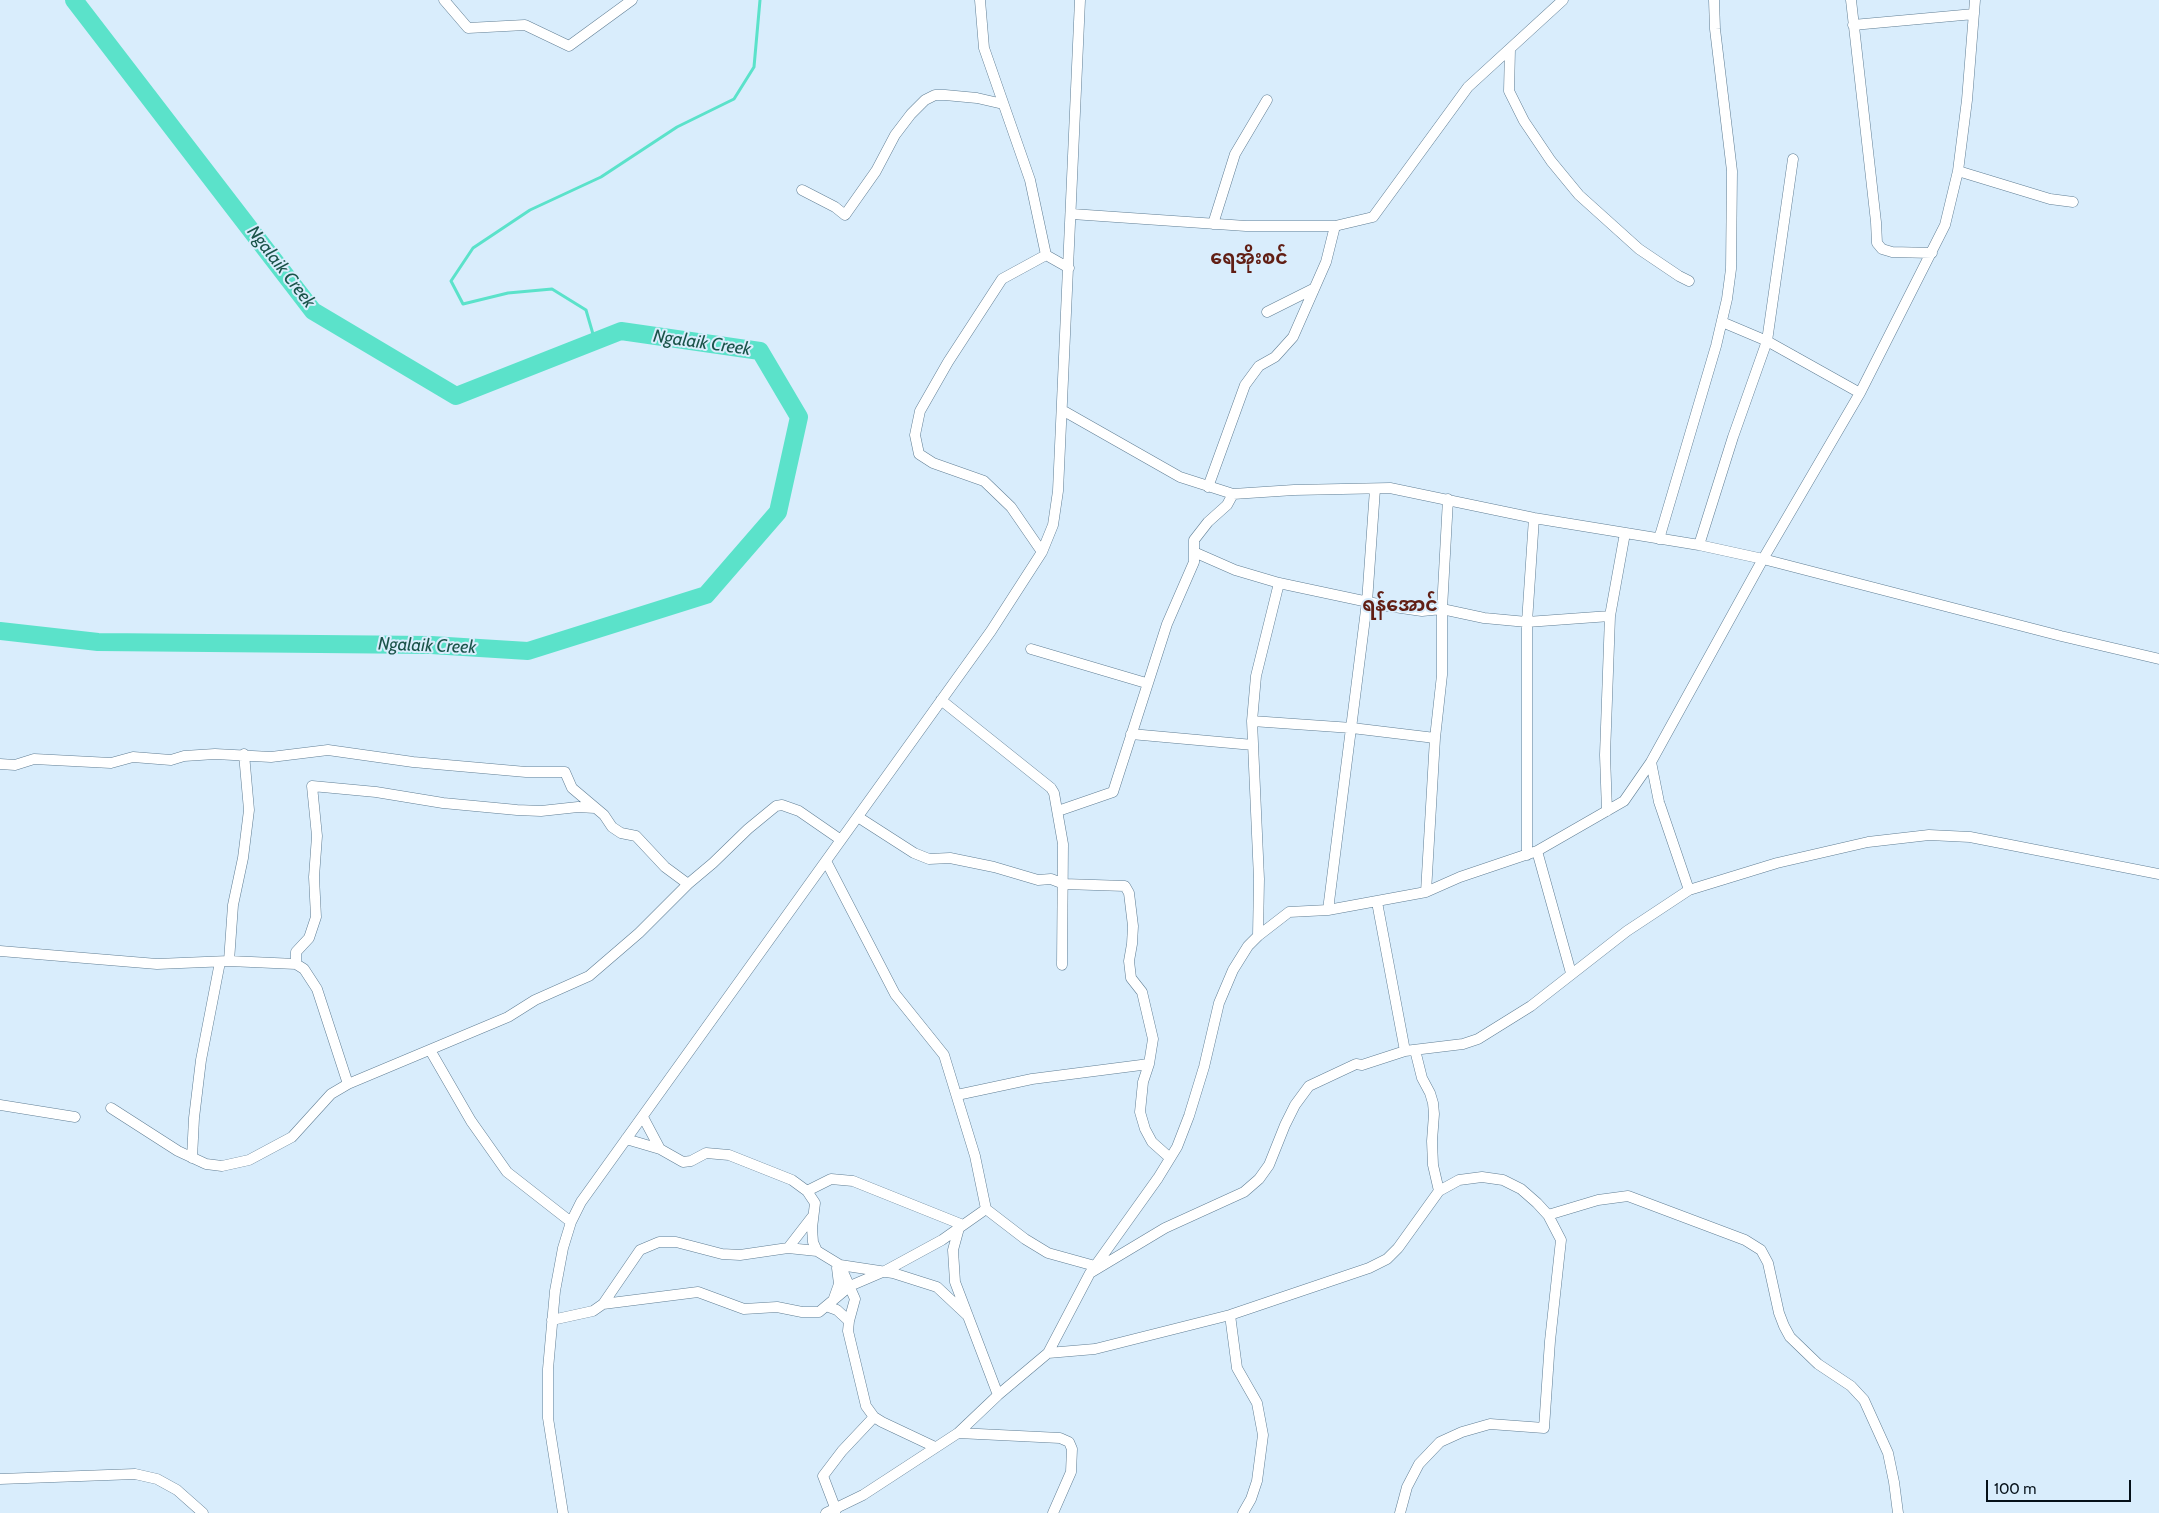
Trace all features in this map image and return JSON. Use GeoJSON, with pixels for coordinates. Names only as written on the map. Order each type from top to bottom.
{"type":"FeatureCollection","features":[{"type":"Feature","properties":{"kind":"street"},"geometry":{"type":"LineString","coordinates":[[444,0],[468,28],[525,25],[569,46],[632,0]]}},
{"type":"Feature","properties":{"kind":"street"},"geometry":{"type":"LineString","coordinates":[[980,0],[984,48],[1030,180],[1046,256]]}},
{"type":"Feature","properties":{"kind":"street"},"geometry":{"type":"LineString","coordinates":[[563,1513],[548,1418],[548,1369],[555,1291],[571,1222],[581,1202],[991,632],[1042,552],[1053,525],[1058,492],[1072,214],[1080,0]]}},
{"type":"Feature","properties":{"kind":"street"},"geometry":{"type":"LineString","coordinates":[[1072,214],[1213,224],[1335,226],[1373,217],[1468,87],[1563,0]]}},
{"type":"Feature","properties":{"kind":"street"},"geometry":{"type":"LineString","coordinates":[[1659,539],[1722,322],[1731,269],[1732,171],[1715,29],[1714,0]]}},
{"type":"Feature","properties":{"kind":"street"},"geometry":{"type":"LineString","coordinates":[[1851,0],[1877,243],[1882,249],[1892,252],[1932,253]]}},
{"type":"Feature","properties":{"kind":"street"},"geometry":{"type":"LineString","coordinates":[[874,1417],[842,1451],[823,1476],[831,1511],[900,1472],[958,1433],[998,1395],[1048,1354],[1092,1269],[1177,1147],[1204,1067],[1219,1002],[1233,970],[1248,946],[1258,936],[1289,912],[1328,910],[1426,892],[1460,877],[1537,852],[1624,801],[1651,762],[1763,560],[1860,393],[1945,224],[1958,171],[1967,100],[1975,0]]}},
{"type":"Feature","properties":{"kind":"street"},"geometry":{"type":"LineString","coordinates":[[1853,25],[1974,14]]}},
{"type":"Feature","properties":{"kind":"street"},"geometry":{"type":"LineString","coordinates":[[1510,49],[1509,91],[1524,121],[1551,161],[1579,195],[1640,249],[1689,281]]}},
{"type":"Feature","properties":{"kind":"street"},"geometry":{"type":"LineString","coordinates":[[802,190],[835,207],[845,215],[864,191],[896,135],[911,114],[925,100],[934,95],[945,95],[978,98],[1003,104]]}},
{"type":"Feature","properties":{"kind":"street"},"geometry":{"type":"LineString","coordinates":[[1213,224],[1235,154],[1267,100]]}},
{"type":"Feature","properties":{"kind":"street"},"geometry":{"type":"LineString","coordinates":[[1698,546],[1733,437],[1767,341],[1793,159]]}},
{"type":"Feature","properties":{"kind":"street"},"geometry":{"type":"LineString","coordinates":[[1958,171],[2050,199],[2073,202]]}},
{"type":"Feature","properties":{"kind":"street"},"geometry":{"type":"LineString","coordinates":[[1208,487],[1246,385],[1259,366],[1276,356],[1293,337],[1326,262],[1335,226]]}},
{"type":"Feature","properties":{"kind":"street"},"geometry":{"type":"LineString","coordinates":[[1046,256],[1069,268]]}},
{"type":"Feature","properties":{"kind":"street"},"geometry":{"type":"LineString","coordinates":[[1042,552],[1011,506],[984,481],[932,463],[919,454],[915,435],[920,411],[953,355],[1002,279],[1046,256]]}},
{"type":"Feature","properties":{"kind":"street"},"geometry":{"type":"LineString","coordinates":[[1267,312],[1313,290]]}},
{"type":"Feature","properties":{"kind":"street"},"geometry":{"type":"LineString","coordinates":[[1722,322],[1767,341],[1860,393]]}},
{"type":"Feature","properties":{"kind":"street"},"geometry":{"type":"LineString","coordinates":[[1062,410],[1180,477],[1233,494],[1294,490],[1390,488],[1534,518],[1698,546],[1763,560],[2060,636],[2159,659]]}},
{"type":"Feature","properties":{"kind":"street"},"geometry":{"type":"LineString","coordinates":[[1328,910],[1367,602],[1374,489]]}},
{"type":"Feature","properties":{"kind":"street"},"geometry":{"type":"LineString","coordinates":[[1058,811],[1113,792],[1146,683],[1167,624],[1194,562],[1194,540],[1208,522],[1227,505],[1233,494]]}},
{"type":"Feature","properties":{"kind":"street"},"geometry":{"type":"LineString","coordinates":[[1426,892],[1435,738],[1442,675],[1442,608],[1448,499]]}},
{"type":"Feature","properties":{"kind":"street"},"geometry":{"type":"LineString","coordinates":[[1527,855],[1527,622],[1534,518]]}},
{"type":"Feature","properties":{"kind":"street"},"geometry":{"type":"LineString","coordinates":[[1607,812],[1605,755],[1610,616],[1625,533]]}},
{"type":"Feature","properties":{"kind":"street"},"geometry":{"type":"LineString","coordinates":[[1194,552],[1235,570],[1279,583],[1367,602],[1422,611],[1442,608],[1484,618],[1527,622],[1610,616]]}},
{"type":"Feature","properties":{"kind":"street"},"geometry":{"type":"LineString","coordinates":[[1258,936],[1259,879],[1252,720],[1256,676],[1279,583]]}},
{"type":"Feature","properties":{"kind":"street"},"geometry":{"type":"LineString","coordinates":[[1031,649],[1146,683]]}},
{"type":"Feature","properties":{"kind":"street"},"geometry":{"type":"LineString","coordinates":[[941,700],[1051,788],[1054,793],[1063,844],[1062,965]]}},
{"type":"Feature","properties":{"kind":"street"},"geometry":{"type":"LineString","coordinates":[[1252,720],[1352,728],[1435,738]]}},
{"type":"Feature","properties":{"kind":"street"},"geometry":{"type":"LineString","coordinates":[[1131,734],[1253,746]]}},
{"type":"Feature","properties":{"kind":"street"},"geometry":{"type":"LineString","coordinates":[[0,764],[15,765],[34,759],[110,763],[133,757],[171,760],[184,756],[244,754],[271,756],[328,750],[413,762],[526,772],[565,772],[572,788],[604,815],[612,827],[621,833],[636,836],[665,867],[688,884]]}},
{"type":"Feature","properties":{"kind":"street"},"geometry":{"type":"LineString","coordinates":[[192,1158],[194,1118],[201,1060],[224,962],[232,905],[244,850],[249,810],[244,754]]}},
{"type":"Feature","properties":{"kind":"street"},"geometry":{"type":"LineString","coordinates":[[1651,762],[1659,802],[1689,890]]}},
{"type":"Feature","properties":{"kind":"street"},"geometry":{"type":"LineString","coordinates":[[296,964],[296,952],[309,938],[316,917],[314,877],[317,836],[312,786],[376,792],[443,803],[517,810],[541,811],[578,807],[595,808]]}},
{"type":"Feature","properties":{"kind":"street"},"geometry":{"type":"LineString","coordinates":[[110,1108],[192,1158],[206,1164],[222,1166],[249,1160],[292,1137],[331,1094],[348,1084],[508,1017],[535,1000],[589,976],[776,806],[788,806],[799,811],[841,840]]}},
{"type":"Feature","properties":{"kind":"street"},"geometry":{"type":"LineString","coordinates":[[858,817],[914,853],[929,859],[950,858],[994,867],[1038,880],[1050,879],[1064,884],[1125,886],[1129,893],[1133,926],[1129,961],[1131,978],[1142,992],[1153,1039],[1149,1064],[1143,1082],[1140,1112],[1152,1142],[1170,1158]]}},
{"type":"Feature","properties":{"kind":"street"},"geometry":{"type":"LineString","coordinates":[[1092,1269],[1165,1228],[1244,1192],[1259,1180],[1269,1165],[1295,1105],[1308,1086],[1356,1064],[1362,1065],[1410,1050],[1463,1044],[1478,1039],[1532,1006],[1571,973],[1627,931],[1689,890],[1777,863],[1868,842],[1929,835],[1970,837],[2159,874]]}},
{"type":"Feature","properties":{"kind":"street"},"geometry":{"type":"LineString","coordinates":[[1537,852],[1571,973]]}},
{"type":"Feature","properties":{"kind":"street"},"geometry":{"type":"LineString","coordinates":[[826,861],[895,994],[944,1055],[975,1156],[986,1209],[1025,1239],[1048,1252],[1092,1269]]}},
{"type":"Feature","properties":{"kind":"street"},"geometry":{"type":"LineString","coordinates":[[1377,902],[1410,1050],[1433,1103],[1433,1165],[1439,1191]]}},
{"type":"Feature","properties":{"kind":"street"},"geometry":{"type":"LineString","coordinates":[[0,951],[157,964],[224,962],[296,964],[304,969],[317,989],[348,1084]]}},
{"type":"Feature","properties":{"kind":"street"},"geometry":{"type":"LineString","coordinates":[[430,1050],[471,1121],[507,1172],[571,1222]]}},
{"type":"Feature","properties":{"kind":"street"},"geometry":{"type":"LineString","coordinates":[[957,1095],[1032,1079],[1149,1064]]}},
{"type":"Feature","properties":{"kind":"street"},"geometry":{"type":"LineString","coordinates":[[0,1105],[75,1117]]}},
{"type":"Feature","properties":{"kind":"street"},"geometry":{"type":"LineString","coordinates":[[643,1117],[660,1149]]}},
{"type":"Feature","properties":{"kind":"street"},"geometry":{"type":"LineString","coordinates":[[626,1139],[660,1149],[683,1162],[690,1161],[706,1153],[729,1155],[792,1180],[807,1191],[815,1203],[812,1228],[813,1242],[817,1251]]}},
{"type":"Feature","properties":{"kind":"street"},"geometry":{"type":"LineString","coordinates":[[1048,1354],[1095,1349],[1230,1315],[1369,1268],[1387,1259],[1398,1248],[1439,1191],[1459,1180],[1482,1177],[1503,1180],[1521,1189],[1548,1215],[1562,1240],[1550,1341],[1544,1428],[1490,1424],[1462,1432],[1440,1442],[1419,1464],[1407,1487],[1400,1513]]}},
{"type":"Feature","properties":{"kind":"street"},"geometry":{"type":"LineString","coordinates":[[807,1191],[831,1179],[853,1181],[961,1226]]}},
{"type":"Feature","properties":{"kind":"street"},"geometry":{"type":"LineString","coordinates":[[1548,1215],[1598,1200],[1628,1196],[1745,1240],[1761,1250],[1768,1263],[1779,1313],[1790,1337],[1818,1364],[1851,1386],[1864,1400],[1888,1453],[1898,1513]]}},
{"type":"Feature","properties":{"kind":"street"},"geometry":{"type":"LineString","coordinates":[[603,1304],[698,1292],[744,1309],[777,1307],[802,1312],[819,1312],[850,1286],[885,1271],[942,1240],[986,1209]]}},
{"type":"Feature","properties":{"kind":"street"},"geometry":{"type":"LineString","coordinates":[[788,1248],[814,1216]]}},
{"type":"Feature","properties":{"kind":"street"},"geometry":{"type":"LineString","coordinates":[[961,1226],[953,1250],[956,1282],[998,1395]]}},
{"type":"Feature","properties":{"kind":"street"},"geometry":{"type":"LineString","coordinates":[[552,1320],[593,1311],[603,1304],[640,1250],[659,1242],[676,1242],[722,1254],[740,1255],[788,1248],[817,1251],[836,1263],[885,1271],[937,1287],[968,1316]]}},
{"type":"Feature","properties":{"kind":"street"},"geometry":{"type":"LineString","coordinates":[[836,1263],[850,1286],[855,1299],[849,1321],[850,1342],[866,1406],[874,1417],[935,1447]]}},
{"type":"Feature","properties":{"kind":"street"},"geometry":{"type":"LineString","coordinates":[[834,1298],[839,1277],[836,1263]]}},
{"type":"Feature","properties":{"kind":"street"},"geometry":{"type":"LineString","coordinates":[[826,1306],[837,1310],[849,1321]]}},
{"type":"Feature","properties":{"kind":"street"},"geometry":{"type":"LineString","coordinates":[[1230,1315],[1237,1368],[1257,1403],[1263,1436],[1257,1481],[1251,1499],[1243,1513]]}},
{"type":"Feature","properties":{"kind":"street"},"geometry":{"type":"LineString","coordinates":[[958,1433],[1060,1438],[1069,1442],[1073,1458],[1071,1472],[1054,1513]]}},
{"type":"Feature","properties":{"kind":"street"},"geometry":{"type":"LineString","coordinates":[[0,1479],[135,1474],[157,1480],[177,1490],[203,1513]]}},
{"type":"Feature","properties":{"kind":"waterway","name":"Ngalaik Creek"},"geometry":{"type":"LineString","coordinates":[[0,631],[98,642],[431,645],[528,651],[706,595],[778,512],[799,417],[760,351],[621,331],[456,396],[313,311],[74,0]]}},
{"type":"Feature","properties":{"kind":"waterway"},"geometry":{"type":"LineString","coordinates":[[595,341],[586,310],[552,289],[508,293],[463,304],[451,281],[473,248],[530,210],[601,177],[677,127],[734,99],[754,67],[760,0]]}},
{"type":"Feature","properties":{"kind":"district","name":"ရေအိုးစင်"},"geometry":{"type":"Point","coordinates":[1249,258]}},
{"type":"Feature","properties":{"kind":"district","name":"ရန်အောင်"},"geometry":{"type":"Point","coordinates":[1400,605]}}]}
